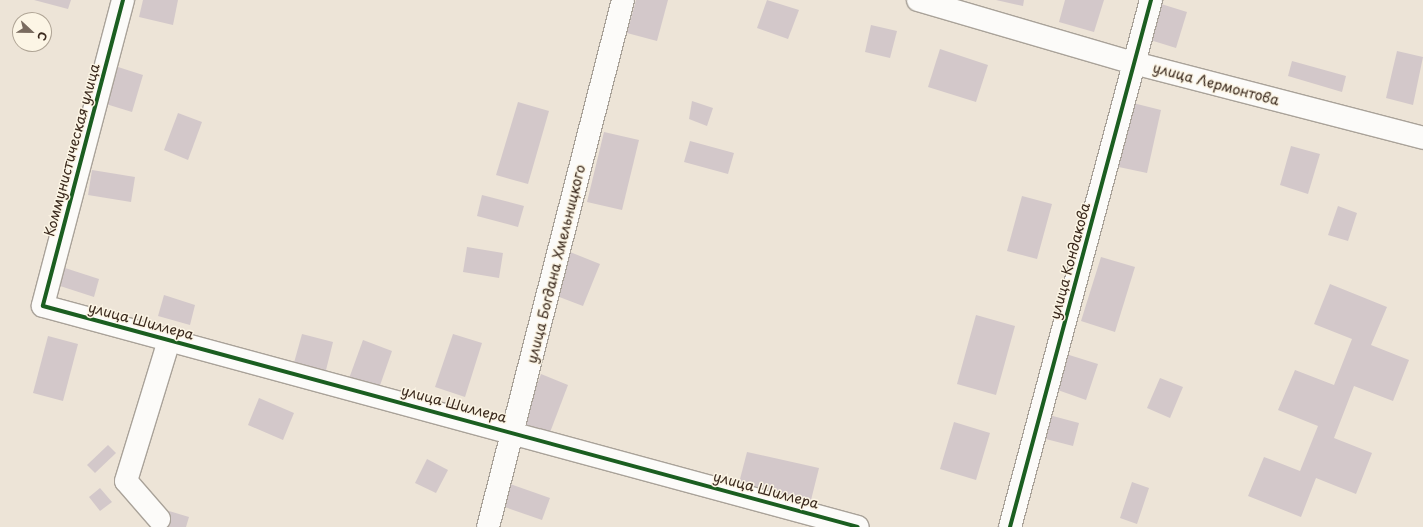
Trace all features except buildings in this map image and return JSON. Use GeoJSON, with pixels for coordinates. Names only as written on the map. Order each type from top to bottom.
{"type":"FeatureCollection","features":[{"type":"Feature","properties":{"kind":"street","name":"Коммунистическая улица"},"geometry":{"type":"LineString","coordinates":[[43,306],[123,0]]}},
{"type":"Feature","properties":{"kind":"street","name":"улица Богдана Хмельницкого"},"geometry":{"type":"LineString","coordinates":[[488,527],[514,432],[624,0]]}},
{"type":"Feature","properties":{"kind":"street","name":"улица Лермонтова"},"geometry":{"type":"LineString","coordinates":[[918,0],[1134,63],[1423,138]]}},
{"type":"Feature","properties":{"kind":"street","name":"улица Кондакова"},"geometry":{"type":"LineString","coordinates":[[1010,527],[1151,0]]}},
{"type":"Feature","properties":{"kind":"street","name":"улица Шиллера"},"geometry":{"type":"LineString","coordinates":[[43,306],[514,432],[858,527]]}},
{"type":"Feature","properties":{"kind":"street"},"geometry":{"type":"LineString","coordinates":[[159,519],[126,482],[169,340]]}},
{"type":"Feature","properties":{"kind":"cycle path"},"geometry":{"type":"LineString","coordinates":[[123,0],[43,306],[858,527]]}},
{"type":"Feature","properties":{"kind":"cycle path"},"geometry":{"type":"LineString","coordinates":[[1010,527],[1151,0]]}}]}
